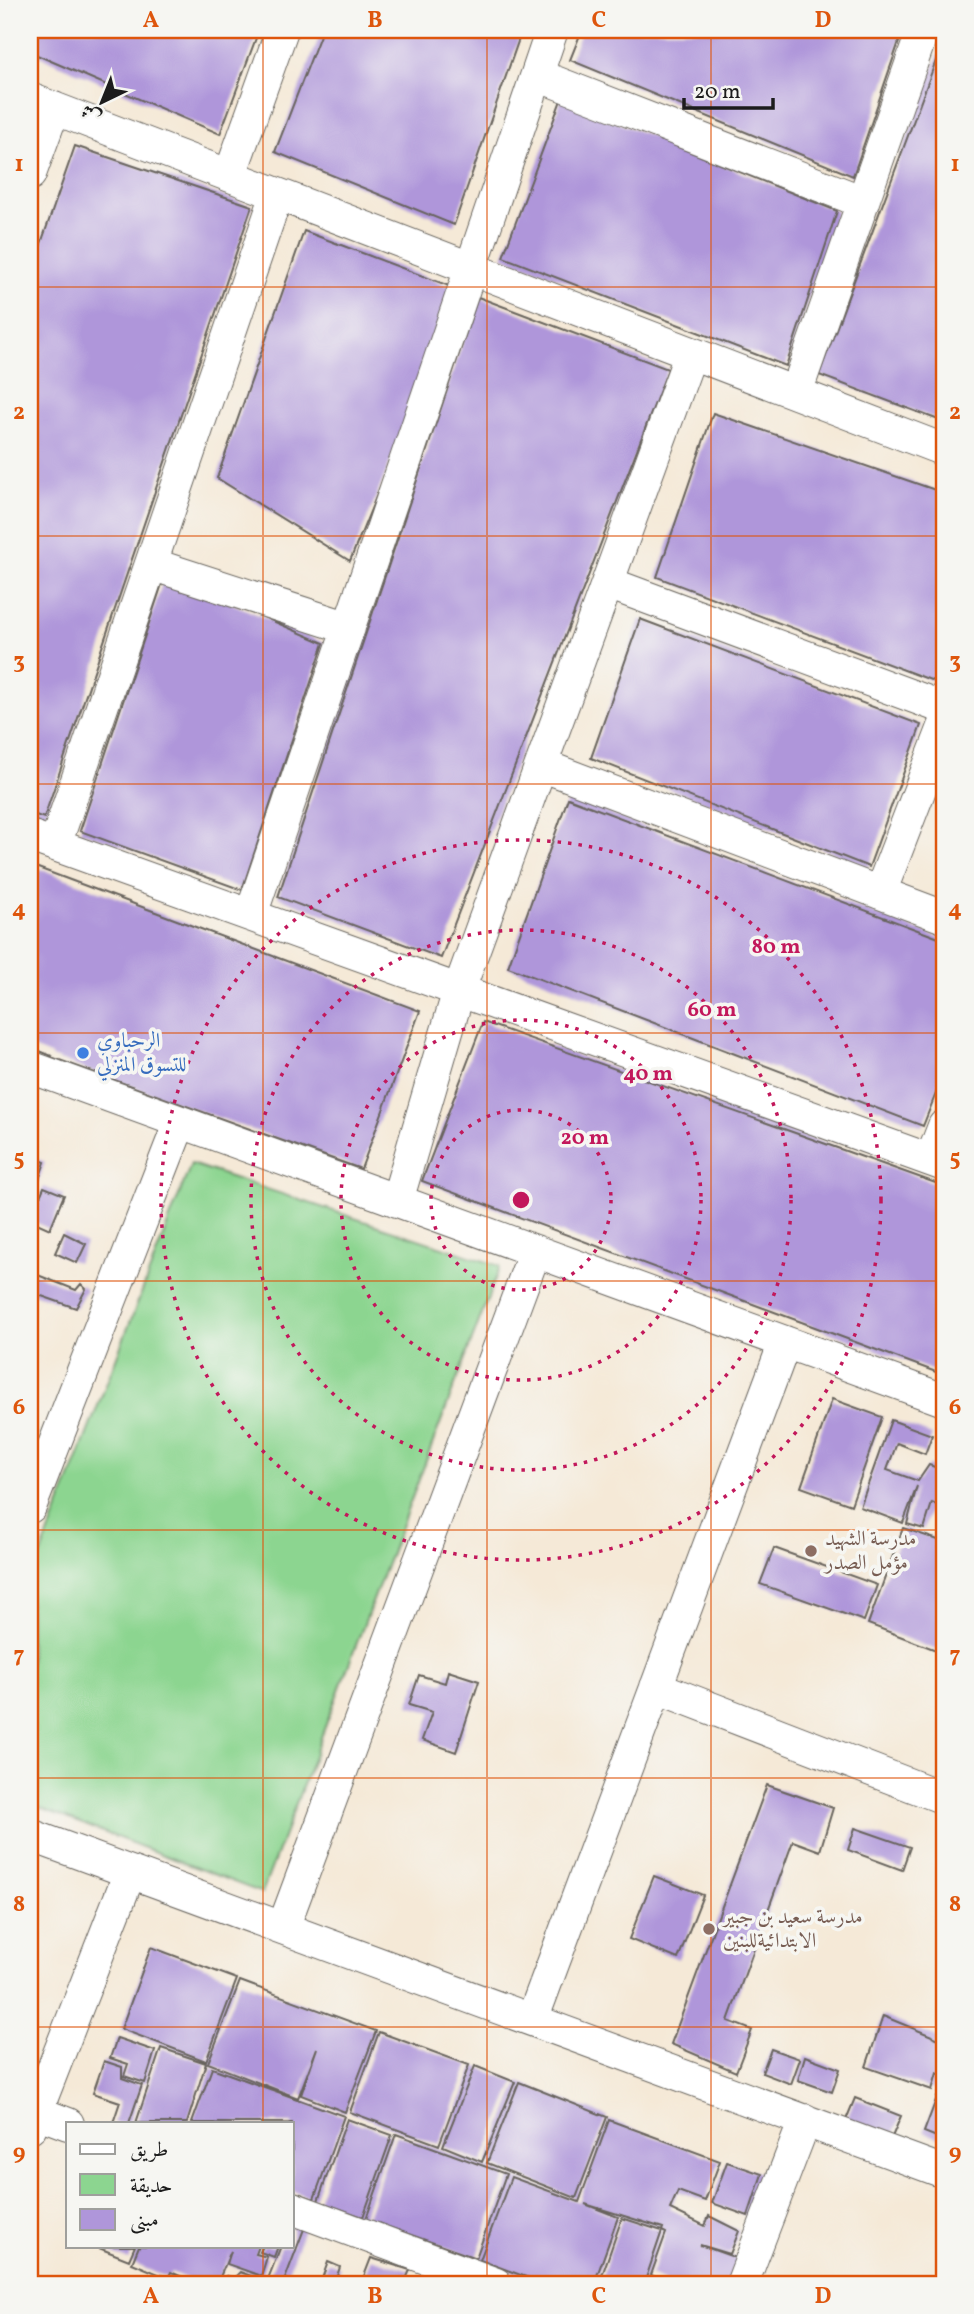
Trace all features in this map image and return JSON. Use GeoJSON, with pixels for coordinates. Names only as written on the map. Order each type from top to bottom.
{"type":"FeatureCollection","features":[{"type":"Feature","properties":{"kind":"street"},"geometry":{"type":"LineString","coordinates":[[230,175],[282,30]]}},
{"type":"Feature","properties":{"kind":"street"},"geometry":{"type":"LineString","coordinates":[[251,915],[552,30]]}},
{"type":"Feature","properties":{"kind":"street"},"geometry":{"type":"LineString","coordinates":[[796,393],[923,30]]}},
{"type":"Feature","properties":{"kind":"street"},"geometry":{"type":"LineString","coordinates":[[537,75],[863,202]]}},
{"type":"Feature","properties":{"kind":"street"},"geometry":{"type":"LineString","coordinates":[[30,174],[42,104],[944,450]]}},
{"type":"Feature","properties":{"kind":"street"},"geometry":{"type":"LineString","coordinates":[[277,194],[151,564],[43,840],[938,1162],[944,1126]]}},
{"type":"Feature","properties":{"kind":"street"},"geometry":{"type":"LineString","coordinates":[[397,1201],[458,990],[691,353]]}},
{"type":"Feature","properties":{"kind":"street"},"geometry":{"type":"LineString","coordinates":[[151,564],[349,628]]}},
{"type":"Feature","properties":{"kind":"street"},"geometry":{"type":"LineString","coordinates":[[608,583],[944,708]]}},
{"type":"Feature","properties":{"kind":"street"},"geometry":{"type":"LineString","coordinates":[[880,893],[944,727]]}},
{"type":"Feature","properties":{"kind":"street"},"geometry":{"type":"LineString","coordinates":[[541,765],[944,917]]}},
{"type":"Feature","properties":{"kind":"street"},"geometry":{"type":"LineString","coordinates":[[30,1067],[944,1400]]}},
{"type":"Feature","properties":{"kind":"street"},"geometry":{"type":"LineString","coordinates":[[30,1507],[180,1122]]}},
{"type":"Feature","properties":{"kind":"street"},"geometry":{"type":"LineString","coordinates":[[284,1928],[535,1251]]}},
{"type":"Feature","properties":{"kind":"street"},"geometry":{"type":"LineString","coordinates":[[532,2020],[785,1342]]}},
{"type":"Feature","properties":{"kind":"street"},"geometry":{"type":"LineString","coordinates":[[656,1687],[944,1798]]}},
{"type":"Feature","properties":{"kind":"street"},"geometry":{"type":"LineString","coordinates":[[30,1835],[944,2172]]}},
{"type":"Feature","properties":{"kind":"street"},"geometry":{"type":"LineString","coordinates":[[66,2124],[33,2120],[130,1872]]}},
{"type":"Feature","properties":{"kind":"street"},"geometry":{"type":"LineString","coordinates":[[742,2284],[805,2120]]}},
{"type":"Feature","properties":{"kind":"street"},"geometry":{"type":"LineString","coordinates":[[294,2209],[496,2284]]}},
{"type":"Feature","properties":{"kind":"green space"},"geometry":{"type":"Polygon","coordinates":[[[191,1164],[500,1266],[262,1893],[30,1804],[30,1582],[191,1164]]]}},
{"type":"Feature","properties":{"kind":"building"},"geometry":{"type":"Polygon","coordinates":[[[30,30],[259,30],[220,134],[30,52],[30,30]]]}},
{"type":"Feature","properties":{"kind":"building"},"geometry":{"type":"Polygon","coordinates":[[[322,30],[522,30],[454,225],[275,152],[322,30]]]}},
{"type":"Feature","properties":{"kind":"building"},"geometry":{"type":"Polygon","coordinates":[[[582,30],[903,30],[853,176],[570,60],[582,30]]]}},
{"type":"Feature","properties":{"kind":"building"},"geometry":{"type":"Polygon","coordinates":[[[944,39],[944,422],[819,375],[944,39]]]}},
{"type":"Feature","properties":{"kind":"building"},"geometry":{"type":"Polygon","coordinates":[[[561,100],[837,211],[786,366],[503,257],[561,100]]]}},
{"type":"Feature","properties":{"kind":"building"},"geometry":{"type":"Polygon","coordinates":[[[75,146],[252,206],[44,818],[30,813],[30,275],[75,146]]]}},
{"type":"Feature","properties":{"kind":"building"},"geometry":{"type":"Polygon","coordinates":[[[304,231],[460,290],[350,561],[217,478],[304,231]]]}},
{"type":"Feature","properties":{"kind":"building"},"geometry":{"type":"Polygon","coordinates":[[[478,297],[668,369],[441,958],[278,897],[478,297]]]}},
{"type":"Feature","properties":{"kind":"building"},"geometry":{"type":"Polygon","coordinates":[[[713,413],[944,493],[944,685],[657,577],[713,413]]]}},
{"type":"Feature","properties":{"kind":"building"},"geometry":{"type":"Polygon","coordinates":[[[165,575],[324,643],[242,890],[80,831],[165,575]]]}},
{"type":"Feature","properties":{"kind":"building"},"geometry":{"type":"Polygon","coordinates":[[[640,619],[921,725],[869,867],[591,758],[640,619]]]}},
{"type":"Feature","properties":{"kind":"building"},"geometry":{"type":"Polygon","coordinates":[[[568,798],[944,940],[944,1073],[923,1126],[508,967],[568,798]]]}},
{"type":"Feature","properties":{"kind":"building"},"geometry":{"type":"Polygon","coordinates":[[[30,865],[420,1011],[361,1169],[51,1057],[30,1047],[30,865]]]}},
{"type":"Feature","properties":{"kind":"building"},"geometry":{"type":"Polygon","coordinates":[[[483,1022],[944,1186],[944,1375],[422,1181],[483,1022]]]}},
{"type":"Feature","properties":{"kind":"building"},"geometry":{"type":"Polygon","coordinates":[[[30,1156],[45,1162],[37,1185],[30,1182],[30,1156]]]}},
{"type":"Feature","properties":{"kind":"building"},"geometry":{"type":"Polygon","coordinates":[[[44,1187],[64,1195],[50,1229],[30,1220],[44,1187]]]}},
{"type":"Feature","properties":{"kind":"building"},"geometry":{"type":"Polygon","coordinates":[[[64,1233],[86,1244],[77,1263],[55,1253],[64,1233]]]}},
{"type":"Feature","properties":{"kind":"building"},"geometry":{"type":"Polygon","coordinates":[[[30,1272],[76,1290],[81,1284],[86,1289],[76,1308],[30,1292],[30,1272]]]}},
{"type":"Feature","properties":{"kind":"building"},"geometry":{"type":"Polygon","coordinates":[[[832,1399],[882,1417],[851,1505],[801,1487],[832,1399]]]}},
{"type":"Feature","properties":{"kind":"building"},"geometry":{"type":"Polygon","coordinates":[[[891,1420],[932,1435],[925,1454],[897,1443],[887,1470],[918,1481],[929,1465],[944,1470],[944,1508],[932,1503],[924,1529],[907,1524],[917,1486],[903,1523],[860,1507],[891,1420]]]}},
{"type":"Feature","properties":{"kind":"building"},"geometry":{"type":"Polygon","coordinates":[[[903,1528],[944,1542],[944,1653],[868,1624],[903,1528]]]}},
{"type":"Feature","properties":{"kind":"building"},"geometry":{"type":"Polygon","coordinates":[[[774,1548],[877,1585],[864,1621],[760,1584],[774,1548]]]}},
{"type":"Feature","properties":{"kind":"building"},"geometry":{"type":"Polygon","coordinates":[[[448,1671],[479,1681],[456,1752],[422,1740],[432,1712],[409,1705],[419,1675],[445,1683],[448,1671]]]}},
{"type":"Feature","properties":{"kind":"building"},"geometry":{"type":"Polygon","coordinates":[[[767,1785],[833,1808],[820,1851],[793,1841],[728,2021],[752,2030],[736,2072],[671,2044],[767,1785]]]}},
{"type":"Feature","properties":{"kind":"building"},"geometry":{"type":"Polygon","coordinates":[[[855,1828],[910,1847],[902,1870],[848,1850],[855,1828]]]}},
{"type":"Feature","properties":{"kind":"building"},"geometry":{"type":"Polygon","coordinates":[[[654,1876],[703,1895],[678,1959],[629,1939],[654,1876]]]}},
{"type":"Feature","properties":{"kind":"building"},"geometry":{"type":"Polygon","coordinates":[[[151,1947],[237,1979],[206,2061],[121,2029],[151,1947]]]}},
{"type":"Feature","properties":{"kind":"building"},"geometry":{"type":"Polygon","coordinates":[[[240,1981],[376,2031],[345,2112],[301,2095],[317,2048],[298,2098],[208,2063],[240,1981]]]}},
{"type":"Feature","properties":{"kind":"building"},"geometry":{"type":"Polygon","coordinates":[[[883,2016],[944,2041],[944,2076],[937,2073],[932,2090],[866,2067],[883,2016]]]}},
{"type":"Feature","properties":{"kind":"building"},"geometry":{"type":"Polygon","coordinates":[[[379,2032],[469,2065],[439,2145],[350,2112],[379,2032]]]}},
{"type":"Feature","properties":{"kind":"building"},"geometry":{"type":"Polygon","coordinates":[[[117,2038],[155,2051],[145,2083],[124,2076],[128,2064],[110,2058],[117,2038]]]}},
{"type":"Feature","properties":{"kind":"building"},"geometry":{"type":"Polygon","coordinates":[[[161,2048],[206,2063],[187,2122],[136,2122],[161,2048]]]}},
{"type":"Feature","properties":{"kind":"building"},"geometry":{"type":"Polygon","coordinates":[[[771,2049],[800,2059],[791,2084],[762,2073],[771,2049]]]}},
{"type":"Feature","properties":{"kind":"building"},"geometry":{"type":"Polygon","coordinates":[[[805,2056],[840,2069],[832,2092],[798,2080],[805,2056]]]}},
{"type":"Feature","properties":{"kind":"building"},"geometry":{"type":"Polygon","coordinates":[[[104,2061],[122,2067],[122,2078],[142,2085],[129,2122],[113,2122],[120,2102],[93,2093],[104,2061]]]}},
{"type":"Feature","properties":{"kind":"building"},"geometry":{"type":"Polygon","coordinates":[[[475,2066],[515,2082],[482,2162],[443,2146],[475,2066]]]}},
{"type":"Feature","properties":{"kind":"building"},"geometry":{"type":"Polygon","coordinates":[[[212,2068],[344,2116],[314,2199],[294,2192],[294,2122],[192,2122],[212,2068]]]}},
{"type":"Feature","properties":{"kind":"building"},"geometry":{"type":"Polygon","coordinates":[[[519,2082],[607,2117],[576,2198],[487,2163],[519,2082]]]}},
{"type":"Feature","properties":{"kind":"building"},"geometry":{"type":"Polygon","coordinates":[[[942,2084],[944,2085],[944,2140],[924,2132],[942,2084]]]}},
{"type":"Feature","properties":{"kind":"building"},"geometry":{"type":"Polygon","coordinates":[[[855,2098],[901,2116],[892,2137],[846,2120],[855,2098]]]}},
{"type":"Feature","properties":{"kind":"building"},"geometry":{"type":"Polygon","coordinates":[[[347,2119],[392,2135],[363,2217],[318,2201],[347,2119]]]}},
{"type":"Feature","properties":{"kind":"building"},"geometry":{"type":"Polygon","coordinates":[[[609,2120],[720,2161],[705,2201],[678,2191],[670,2209],[705,2226],[709,2216],[739,2231],[730,2254],[700,2245],[745,2261],[737,2284],[670,2284],[651,2275],[666,2233],[662,2231],[663,2228],[585,2204],[618,2217],[594,2284],[545,2284],[480,2260],[511,2177],[579,2202],[609,2120]]]}},
{"type":"Feature","properties":{"kind":"building"},"geometry":{"type":"Polygon","coordinates":[[[396,2134],[506,2174],[476,2258],[366,2219],[396,2134]]]}},
{"type":"Feature","properties":{"kind":"building"},"geometry":{"type":"Polygon","coordinates":[[[727,2162],[762,2174],[748,2216],[712,2203],[727,2162]]]}},
{"type":"Feature","properties":{"kind":"building"},"geometry":{"type":"Polygon","coordinates":[[[622,2218],[662,2231],[644,2284],[599,2284],[622,2218]]]}},
{"type":"Feature","properties":{"kind":"building"},"geometry":{"type":"Polygon","coordinates":[[[294,2225],[304,2229],[285,2279],[297,2284],[266,2284],[280,2248],[294,2248],[294,2225]]]}},
{"type":"Feature","properties":{"kind":"building"},"geometry":{"type":"Polygon","coordinates":[[[99,2248],[134,2248],[129,2260],[99,2248]]]}},
{"type":"Feature","properties":{"kind":"building"},"geometry":{"type":"Polygon","coordinates":[[[138,2248],[258,2248],[256,2254],[267,2257],[261,2276],[227,2264],[231,2251],[217,2284],[199,2284],[171,2272],[168,2278],[132,2263],[138,2248]]]}},
{"type":"Feature","properties":{"kind":"building"},"geometry":{"type":"Polygon","coordinates":[[[262,2248],[277,2248],[274,2257],[260,2252],[262,2248]]]}},
{"type":"Feature","properties":{"kind":"building"},"geometry":{"type":"Polygon","coordinates":[[[371,2258],[410,2270],[404,2284],[361,2284],[371,2258]]]}},
{"type":"Feature","properties":{"kind":"building"},"geometry":{"type":"Polygon","coordinates":[[[328,2262],[340,2267],[337,2276],[358,2284],[320,2284],[328,2262]]]}},
{"type":"Feature","properties":{"kind":"building"},"geometry":{"type":"Polygon","coordinates":[[[240,2272],[262,2280],[261,2284],[225,2284],[227,2276],[234,2278],[240,2272]]]}},
{"type":"Feature","properties":{"kind":"place","name":"الرحباوي للتسوق المنزلي"},"geometry":{"type":"Point","coordinates":[83,1053]}},
{"type":"Feature","properties":{"kind":"place","name":"مدرسة الشهيد مؤمل الصدر"},"geometry":{"type":"Point","coordinates":[811,1551]}},
{"type":"Feature","properties":{"kind":"place","name":"مدرسة سعيد بن جبير الابتدائيةللبنين"},"geometry":{"type":"Point","coordinates":[709,1929]}}]}
